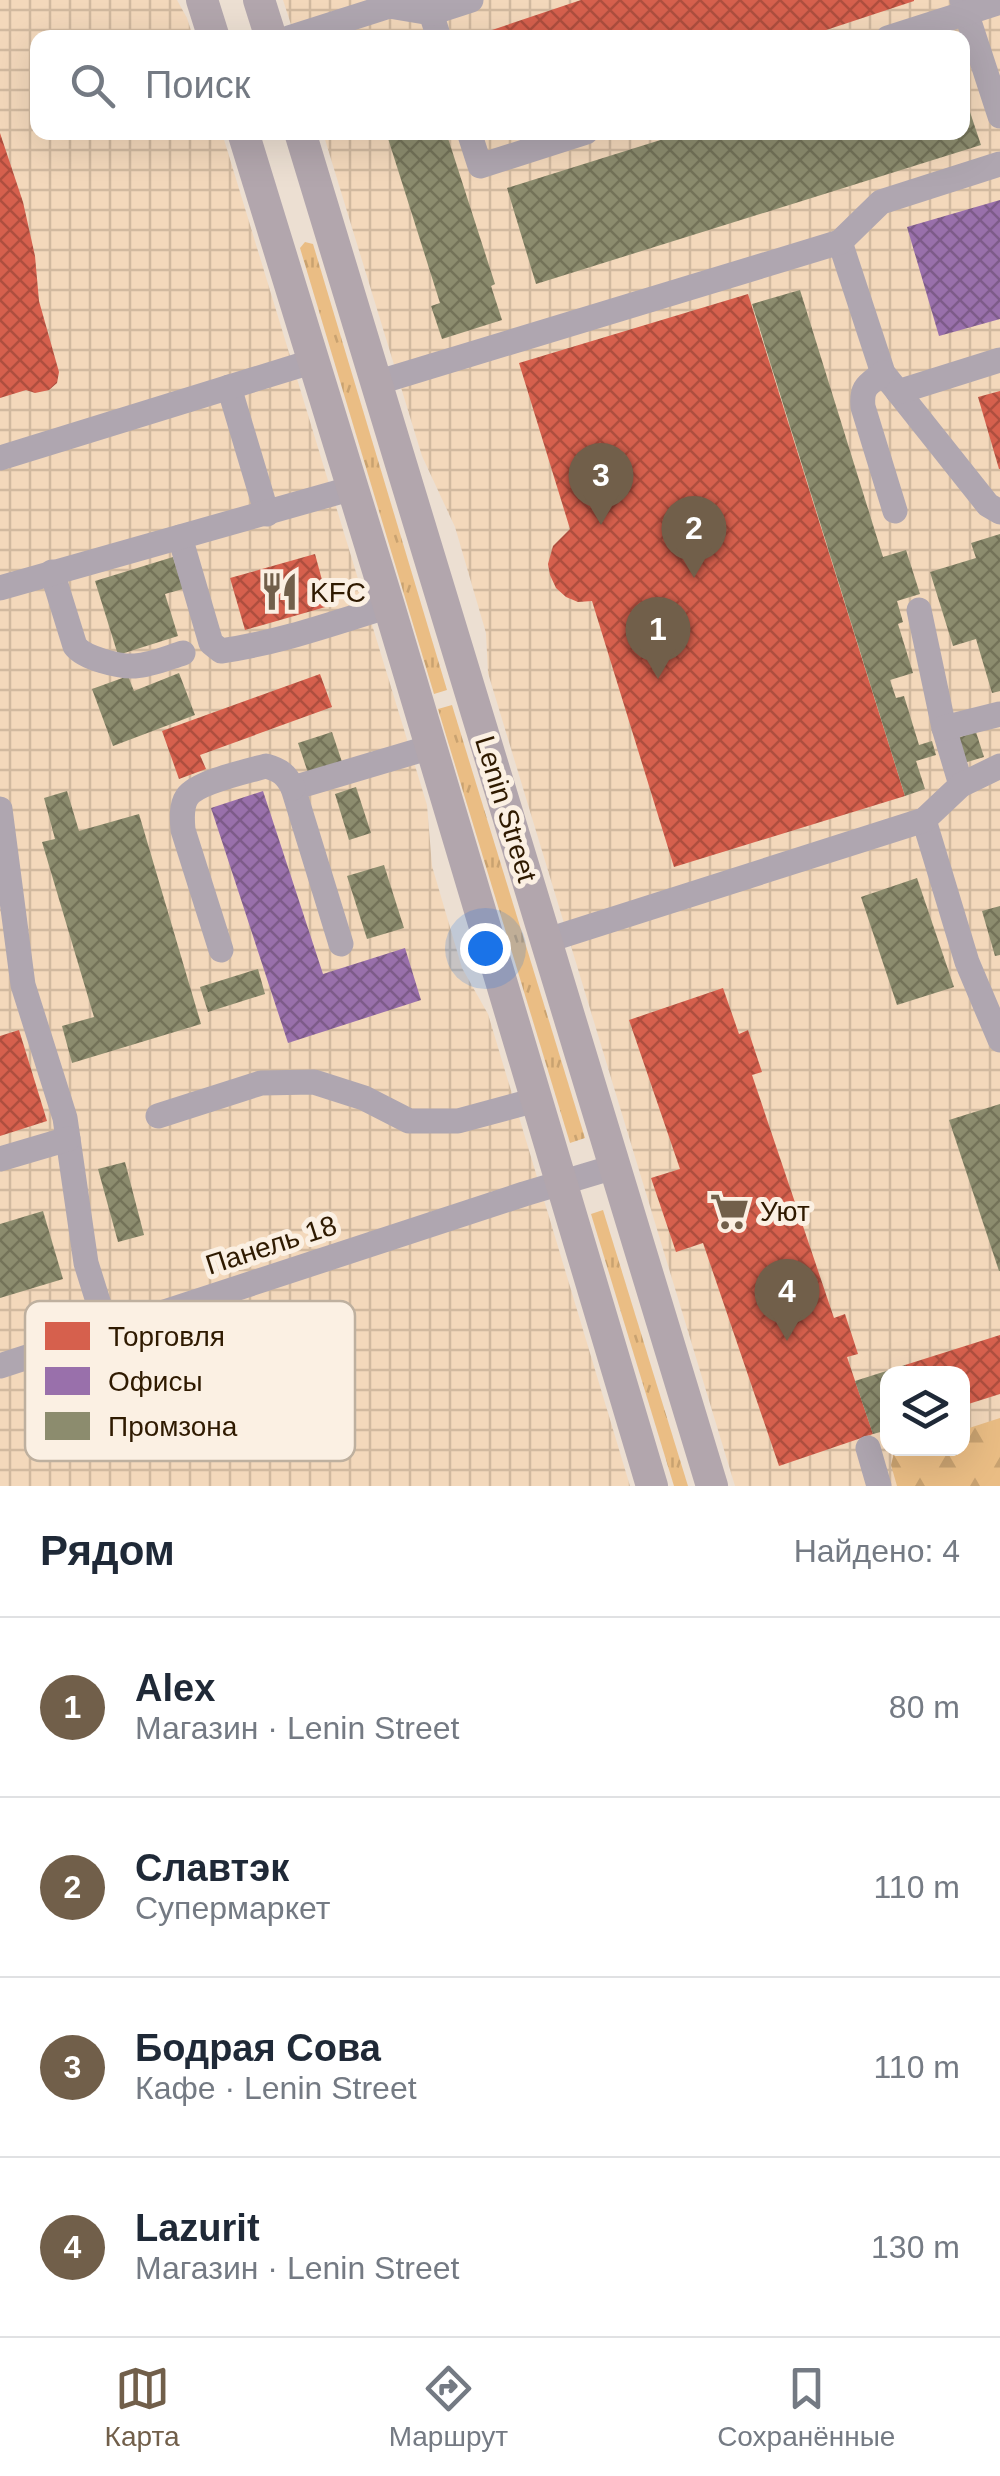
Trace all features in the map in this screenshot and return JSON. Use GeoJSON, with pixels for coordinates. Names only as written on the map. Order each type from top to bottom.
{"type":"FeatureCollection","features":[{"type":"Feature","properties":{"kind":"main road"},"geometry":{"type":"LineString","coordinates":[[202,0],[211,30]]}},
{"type":"Feature","properties":{"kind":"main road"},"geometry":{"type":"LineString","coordinates":[[259,0],[268,30]]}},
{"type":"Feature","properties":{"kind":"main road","name":"Lenin Street"},"geometry":{"type":"LineString","coordinates":[[245,140],[652,1486]]}},
{"type":"Feature","properties":{"kind":"main road","name":"Lenin Street"},"geometry":{"type":"LineString","coordinates":[[302,140],[712,1486]]}},
{"type":"Feature","properties":{"kind":"main road"},"geometry":{"type":"LineString","coordinates":[[272,226],[324,211]]}},
{"type":"Feature","properties":{"kind":"street"},"geometry":{"type":"LineString","coordinates":[[312,30],[389,3],[435,25],[470,0]]}},
{"type":"Feature","properties":{"kind":"street"},"geometry":{"type":"LineString","coordinates":[[907,30],[964,6],[1000,2]]}},
{"type":"Feature","properties":{"kind":"street"},"geometry":{"type":"LineString","coordinates":[[964,6],[1000,116]]}},
{"type":"Feature","properties":{"kind":"street"},"geometry":{"type":"LineString","coordinates":[[472,140],[480,166],[561,140]]}},
{"type":"Feature","properties":{"kind":"street"},"geometry":{"type":"LineString","coordinates":[[376,382],[840,242],[881,202],[1000,164]]}},
{"type":"Feature","properties":{"kind":"street"},"geometry":{"type":"LineString","coordinates":[[840,242],[890,382],[988,505],[1000,512]]}},
{"type":"Feature","properties":{"kind":"street"},"geometry":{"type":"LineString","coordinates":[[895,512],[862,407],[865,387],[1000,360]]}},
{"type":"Feature","properties":{"kind":"street"},"geometry":{"type":"LineString","coordinates":[[0,458],[314,361]]}},
{"type":"Feature","properties":{"kind":"street"},"geometry":{"type":"LineString","coordinates":[[229,387],[268,514]]}},
{"type":"Feature","properties":{"kind":"street"},"geometry":{"type":"LineString","coordinates":[[0,588],[353,488]]}},
{"type":"Feature","properties":{"kind":"street"},"geometry":{"type":"LineString","coordinates":[[180,537],[211,643],[221,651],[293,636],[389,606]]}},
{"type":"Feature","properties":{"kind":"street"},"geometry":{"type":"LineString","coordinates":[[52,572],[75,646],[82,656],[138,666],[182,653]]}},
{"type":"Feature","properties":{"kind":"street"},"geometry":{"type":"LineString","coordinates":[[919,610],[944,728],[961,785]]}},
{"type":"Feature","properties":{"kind":"street"},"geometry":{"type":"LineString","coordinates":[[944,728],[1000,714]]}},
{"type":"Feature","properties":{"kind":"street"},"geometry":{"type":"LineString","coordinates":[[293,788],[431,747]]}},
{"type":"Feature","properties":{"kind":"street"},"geometry":{"type":"LineString","coordinates":[[221,950],[183,830],[182,811],[186,798],[196,788],[266,766],[286,775],[293,788],[341,944]]}},
{"type":"Feature","properties":{"kind":"street"},"geometry":{"type":"LineString","coordinates":[[545,942],[924,820],[961,785],[1000,766]]}},
{"type":"Feature","properties":{"kind":"street"},"geometry":{"type":"LineString","coordinates":[[0,808],[12,988],[65,1118],[86,1263],[98,1301]]}},
{"type":"Feature","properties":{"kind":"street"},"geometry":{"type":"LineString","coordinates":[[924,820],[967,962],[1000,1040]]}},
{"type":"Feature","properties":{"kind":"street"},"geometry":{"type":"LineString","coordinates":[[158,1116],[261,1083],[314,1082],[364,1098],[409,1121],[458,1121],[536,1100]]}},
{"type":"Feature","properties":{"kind":"street"},"geometry":{"type":"LineString","coordinates":[[0,1160],[68,1139]]}},
{"type":"Feature","properties":{"kind":"street","name":"Панель 18"},"geometry":{"type":"LineString","coordinates":[[197,1301],[614,1168]]}},
{"type":"Feature","properties":{"kind":"street","name":"Панель 18"},"geometry":{"type":"LineString","coordinates":[[0,1366],[25,1358]]}},
{"type":"Feature","properties":{"kind":"street"},"geometry":{"type":"LineString","coordinates":[[868,1448],[879,1486]]}},
{"type":"Feature","properties":{"kind":"shaded area"},"geometry":{"type":"Polygon","coordinates":[[[0,0],[177,0],[191,30],[30,30],[30,140],[224,140],[427,805],[432,866],[462,968],[488,1014],[630,1486],[0,1486],[0,0]]]}},
{"type":"Feature","properties":{"kind":"shaded area"},"geometry":{"type":"Polygon","coordinates":[[[283,0],[1000,0],[1000,1486],[735,1486],[488,673],[486,633],[455,527],[422,456],[325,140],[970,140],[970,30],[293,30],[283,0]]]}},
{"type":"Feature","properties":{"kind":"green space"},"geometry":{"type":"Polygon","coordinates":[[[305,242],[313,244],[447,690],[434,694],[300,248],[305,242]]]}},
{"type":"Feature","properties":{"kind":"green space"},"geometry":{"type":"Polygon","coordinates":[[[452,705],[585,1138],[570,1143],[438,709],[452,705]]]}},
{"type":"Feature","properties":{"kind":"green space"},"geometry":{"type":"Polygon","coordinates":[[[603,1210],[688,1486],[674,1486],[591,1214],[603,1210]]]}},
{"type":"Feature","properties":{"kind":"green space"},"geometry":{"type":"Polygon","coordinates":[[[1000,1418],[1000,1486],[897,1486],[891,1465],[893,1456],[970,1456],[970,1428],[1000,1418]]]}},
{"type":"Feature","properties":{"kind":"building: Торговля"},"geometry":{"type":"Polygon","coordinates":[[[581,0],[914,0],[826,30],[492,30],[581,0]]]}},
{"type":"Feature","properties":{"kind":"building: Торговля"},"geometry":{"type":"Polygon","coordinates":[[[0,133],[23,202],[35,256],[39,301],[59,372],[57,383],[49,390],[26,390],[0,398],[0,133]]]}},
{"type":"Feature","properties":{"kind":"building: Торговля"},"geometry":{"type":"Polygon","coordinates":[[[748,294],[905,796],[674,867],[592,601],[578,602],[566,597],[550,575],[548,564],[553,546],[570,529],[519,363],[748,294]]]}},
{"type":"Feature","properties":{"kind":"building: Торговля"},"geometry":{"type":"Polygon","coordinates":[[[1000,391],[1000,469],[999,469],[978,397],[1000,391]]]}},
{"type":"Feature","properties":{"kind":"building: Торговля","name":"KFC"},"geometry":{"type":"Polygon","coordinates":[[[315,554],[329,606],[245,630],[230,578],[315,554]]]}},
{"type":"Feature","properties":{"kind":"building: Торговля"},"geometry":{"type":"Polygon","coordinates":[[[320,674],[332,707],[200,755],[206,769],[179,779],[162,731],[320,674]]]}},
{"type":"Feature","properties":{"kind":"building: Торговля","name":"Уют"},"geometry":{"type":"Polygon","coordinates":[[[723,988],[739,1034],[748,1030],[762,1072],[752,1075],[834,1318],[845,1314],[858,1354],[847,1357],[873,1434],[779,1466],[703,1243],[676,1252],[651,1178],[680,1169],[629,1020],[723,988]]]}},
{"type":"Feature","properties":{"kind":"building: Торговля"},"geometry":{"type":"Polygon","coordinates":[[[19,1030],[47,1121],[0,1136],[0,1036],[19,1030]]]}},
{"type":"Feature","properties":{"kind":"building: Торговля"},"geometry":{"type":"Polygon","coordinates":[[[1000,1335],[1000,1394],[970,1403],[970,1366],[905,1365],[1000,1335]]]}},
{"type":"Feature","properties":{"kind":"building: Офисы"},"geometry":{"type":"Polygon","coordinates":[[[1000,200],[1000,319],[939,336],[907,227],[1000,200]]]}},
{"type":"Feature","properties":{"kind":"building: Офисы"},"geometry":{"type":"Polygon","coordinates":[[[263,791],[323,974],[405,948],[421,1000],[288,1043],[211,808],[263,791]]]}},
{"type":"Feature","properties":{"kind":"building: Промзона"},"geometry":{"type":"Polygon","coordinates":[[[970,112],[981,145],[536,284],[507,188],[660,140],[970,140],[970,112]]]}},
{"type":"Feature","properties":{"kind":"building: Промзона"},"geometry":{"type":"Polygon","coordinates":[[[389,140],[449,140],[495,284],[491,286],[502,320],[442,339],[431,306],[440,303],[389,140]]]}},
{"type":"Feature","properties":{"kind":"building: Промзона"},"geometry":{"type":"Polygon","coordinates":[[[800,290],[883,557],[906,550],[920,594],[897,601],[903,622],[898,624],[913,673],[890,680],[896,698],[904,696],[919,745],[932,741],[936,755],[916,761],[925,789],[905,796],[752,304],[800,290]]]}},
{"type":"Feature","properties":{"kind":"building: Промзона"},"geometry":{"type":"Polygon","coordinates":[[[1000,534],[1000,691],[992,693],[976,639],[953,646],[930,572],[976,558],[971,543],[1000,534]]]}},
{"type":"Feature","properties":{"kind":"building: Промзона"},"geometry":{"type":"Polygon","coordinates":[[[173,557],[183,589],[165,594],[178,636],[118,655],[95,581],[173,557]]]}},
{"type":"Feature","properties":{"kind":"building: Промзона"},"geometry":{"type":"Polygon","coordinates":[[[179,673],[195,715],[113,746],[92,689],[128,676],[134,691],[179,673]]]}},
{"type":"Feature","properties":{"kind":"building: Промзона"},"geometry":{"type":"Polygon","coordinates":[[[332,732],[342,762],[308,773],[298,743],[332,732]]]}},
{"type":"Feature","properties":{"kind":"building: Промзона"},"geometry":{"type":"Polygon","coordinates":[[[976,732],[984,757],[964,763],[957,738],[976,732]]]}},
{"type":"Feature","properties":{"kind":"building: Промзона"},"geometry":{"type":"Polygon","coordinates":[[[356,787],[371,833],[349,840],[335,794],[356,787]]]}},
{"type":"Feature","properties":{"kind":"building: Промзона"},"geometry":{"type":"Polygon","coordinates":[[[67,791],[79,831],[139,814],[201,1024],[72,1063],[62,1026],[94,1017],[42,842],[55,839],[44,798],[67,791]]]}},
{"type":"Feature","properties":{"kind":"building: Промзона"},"geometry":{"type":"Polygon","coordinates":[[[384,865],[404,928],[367,939],[347,876],[384,865]]]}},
{"type":"Feature","properties":{"kind":"building: Промзона"},"geometry":{"type":"Polygon","coordinates":[[[917,878],[954,987],[897,1005],[861,897],[917,878]]]}},
{"type":"Feature","properties":{"kind":"building: Промзона"},"geometry":{"type":"Polygon","coordinates":[[[1000,906],[1000,955],[995,956],[982,911],[1000,906]]]}},
{"type":"Feature","properties":{"kind":"building: Промзона"},"geometry":{"type":"Polygon","coordinates":[[[258,969],[265,994],[208,1012],[200,987],[258,969]]]}},
{"type":"Feature","properties":{"kind":"building: Промзона"},"geometry":{"type":"Polygon","coordinates":[[[1000,1104],[1000,1271],[999,1271],[949,1120],[1000,1104]]]}},
{"type":"Feature","properties":{"kind":"building: Промзона"},"geometry":{"type":"Polygon","coordinates":[[[125,1162],[144,1235],[118,1242],[98,1169],[125,1162]]]}},
{"type":"Feature","properties":{"kind":"building: Промзона"},"geometry":{"type":"Polygon","coordinates":[[[43,1211],[63,1279],[0,1298],[0,1224],[43,1211]]]}},
{"type":"Feature","properties":{"kind":"building: Промзона"},"geometry":{"type":"Polygon","coordinates":[[[880,1373],[880,1432],[873,1434],[855,1381],[880,1373]]]}},
{"type":"Feature","properties":{"kind":"place","name":"Бодрая Сова"},"geometry":{"type":"Point","coordinates":[601,525]}},
{"type":"Feature","properties":{"kind":"place","name":"Славтэк"},"geometry":{"type":"Point","coordinates":[694,578]}},
{"type":"Feature","properties":{"kind":"place","name":"KFC"},"geometry":{"type":"Point","coordinates":[280,592]}},
{"type":"Feature","properties":{"kind":"place","name":"Alex"},"geometry":{"type":"Point","coordinates":[658,679]}},
{"type":"Feature","properties":{"kind":"place","name":"Уют"},"geometry":{"type":"Point","coordinates":[730,1211]}},
{"type":"Feature","properties":{"kind":"place","name":"Lazurit"},"geometry":{"type":"Point","coordinates":[787,1341]}}]}
